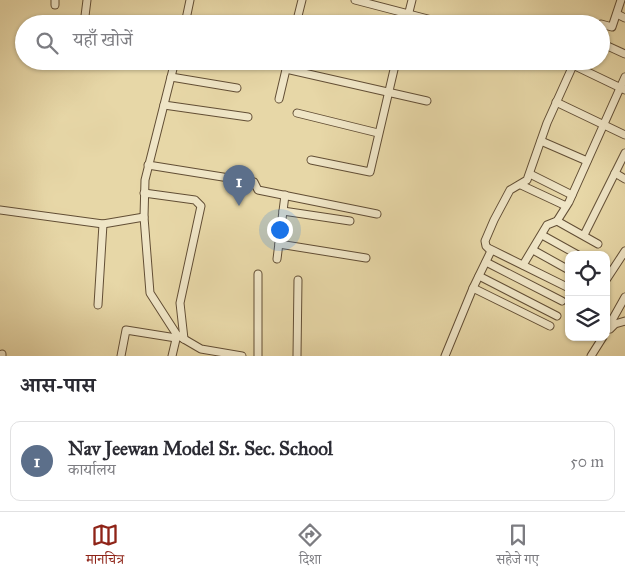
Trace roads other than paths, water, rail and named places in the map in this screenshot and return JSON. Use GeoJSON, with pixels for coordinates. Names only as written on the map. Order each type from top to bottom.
{"type":"FeatureCollection","features":[{"type":"Feature","properties":{"kind":"street"},"geometry":{"type":"LineString","coordinates":[[85,15],[87,0]]}},
{"type":"Feature","properties":{"kind":"street"},"geometry":{"type":"LineString","coordinates":[[187,15],[190,0]]}},
{"type":"Feature","properties":{"kind":"street"},"geometry":{"type":"LineString","coordinates":[[298,15],[302,0]]}},
{"type":"Feature","properties":{"kind":"street"},"geometry":{"type":"LineString","coordinates":[[359,0],[380,3],[415,15]]}},
{"type":"Feature","properties":{"kind":"street"},"geometry":{"type":"LineString","coordinates":[[408,13],[412,0]]}},
{"type":"Feature","properties":{"kind":"street"},"geometry":{"type":"LineString","coordinates":[[610,26],[612,27],[617,14],[620,0]]}},
{"type":"Feature","properties":{"kind":"street"},"geometry":{"type":"LineString","coordinates":[[617,14],[625,18]]}},
{"type":"Feature","properties":{"kind":"street"},"geometry":{"type":"LineString","coordinates":[[610,47],[625,54]]}},
{"type":"Feature","properties":{"kind":"street"},"geometry":{"type":"LineString","coordinates":[[173,70],[148,164],[144,193],[144,217],[150,293],[179,337]]}},
{"type":"Feature","properties":{"kind":"street"},"geometry":{"type":"LineString","coordinates":[[279,99],[286,70]]}},
{"type":"Feature","properties":{"kind":"street"},"geometry":{"type":"LineString","coordinates":[[306,70],[427,101]]}},
{"type":"Feature","properties":{"kind":"street"},"geometry":{"type":"LineString","coordinates":[[311,160],[370,172],[394,70]]}},
{"type":"Feature","properties":{"kind":"street"},"geometry":{"type":"LineString","coordinates":[[565,286],[490,249],[486,246],[485,241],[510,190],[527,180],[556,102],[571,70]]}},
{"type":"Feature","properties":{"kind":"street"},"geometry":{"type":"LineString","coordinates":[[587,70],[622,88]]}},
{"type":"Feature","properties":{"kind":"street"},"geometry":{"type":"LineString","coordinates":[[172,77],[237,88]]}},
{"type":"Feature","properties":{"kind":"street"},"geometry":{"type":"LineString","coordinates":[[524,265],[547,225],[557,220],[572,196],[602,124],[622,88],[625,77]]}},
{"type":"Feature","properties":{"kind":"street"},"geometry":{"type":"LineString","coordinates":[[556,102],[625,135]]}},
{"type":"Feature","properties":{"kind":"street"},"geometry":{"type":"LineString","coordinates":[[164,106],[248,117]]}},
{"type":"Feature","properties":{"kind":"street"},"geometry":{"type":"LineString","coordinates":[[298,113],[378,133]]}},
{"type":"Feature","properties":{"kind":"street"},"geometry":{"type":"LineString","coordinates":[[541,141],[587,161]]}},
{"type":"Feature","properties":{"kind":"street"},"geometry":{"type":"LineString","coordinates":[[584,235],[625,153]]}},
{"type":"Feature","properties":{"kind":"street"},"geometry":{"type":"LineString","coordinates":[[148,164],[254,182],[258,190],[377,214]]}},
{"type":"Feature","properties":{"kind":"street"},"geometry":{"type":"LineString","coordinates":[[615,173],[625,179]]}},
{"type":"Feature","properties":{"kind":"street"},"geometry":{"type":"LineString","coordinates":[[530,174],[572,196]]}},
{"type":"Feature","properties":{"kind":"street"},"geometry":{"type":"LineString","coordinates":[[521,185],[566,206]]}},
{"type":"Feature","properties":{"kind":"street"},"geometry":{"type":"LineString","coordinates":[[144,193],[195,200],[201,206],[180,303],[179,337],[172,356]]}},
{"type":"Feature","properties":{"kind":"street"},"geometry":{"type":"LineString","coordinates":[[277,260],[285,195]]}},
{"type":"Feature","properties":{"kind":"street"},"geometry":{"type":"LineString","coordinates":[[0,210],[103,224],[144,217]]}},
{"type":"Feature","properties":{"kind":"street"},"geometry":{"type":"LineString","coordinates":[[283,211],[350,221]]}},
{"type":"Feature","properties":{"kind":"street"},"geometry":{"type":"LineString","coordinates":[[557,220],[598,244]]}},
{"type":"Feature","properties":{"kind":"street"},"geometry":{"type":"LineString","coordinates":[[98,305],[103,224]]}},
{"type":"Feature","properties":{"kind":"street"},"geometry":{"type":"LineString","coordinates":[[542,235],[571,251]]}},
{"type":"Feature","properties":{"kind":"street"},"geometry":{"type":"LineString","coordinates":[[279,244],[366,258]]}},
{"type":"Feature","properties":{"kind":"street"},"geometry":{"type":"LineString","coordinates":[[445,356],[490,249]]}},
{"type":"Feature","properties":{"kind":"street"},"geometry":{"type":"LineString","coordinates":[[533,250],[565,268]]}},
{"type":"Feature","properties":{"kind":"street"},"geometry":{"type":"LineString","coordinates":[[610,274],[625,251]]}},
{"type":"Feature","properties":{"kind":"street"},"geometry":{"type":"LineString","coordinates":[[486,262],[562,301]]}},
{"type":"Feature","properties":{"kind":"street"},"geometry":{"type":"LineString","coordinates":[[258,274],[258,356]]}},
{"type":"Feature","properties":{"kind":"street"},"geometry":{"type":"LineString","coordinates":[[478,276],[557,316]]}},
{"type":"Feature","properties":{"kind":"street"},"geometry":{"type":"LineString","coordinates":[[297,356],[298,280]]}},
{"type":"Feature","properties":{"kind":"street"},"geometry":{"type":"LineString","coordinates":[[473,288],[550,326]]}},
{"type":"Feature","properties":{"kind":"street"},"geometry":{"type":"LineString","coordinates":[[610,325],[625,297]]}},
{"type":"Feature","properties":{"kind":"street"},"geometry":{"type":"LineString","coordinates":[[610,328],[615,324],[625,321]]}},
{"type":"Feature","properties":{"kind":"street"},"geometry":{"type":"LineString","coordinates":[[121,356],[126,330],[179,337],[208,353],[242,356]]}},
{"type":"Feature","properties":{"kind":"street"},"geometry":{"type":"LineString","coordinates":[[591,356],[600,341]]}},
{"type":"Feature","properties":{"kind":"place","name":"Nav Jeewan Model Sr. Sec. School"},"geometry":{"type":"Point","coordinates":[239,206]}}]}
